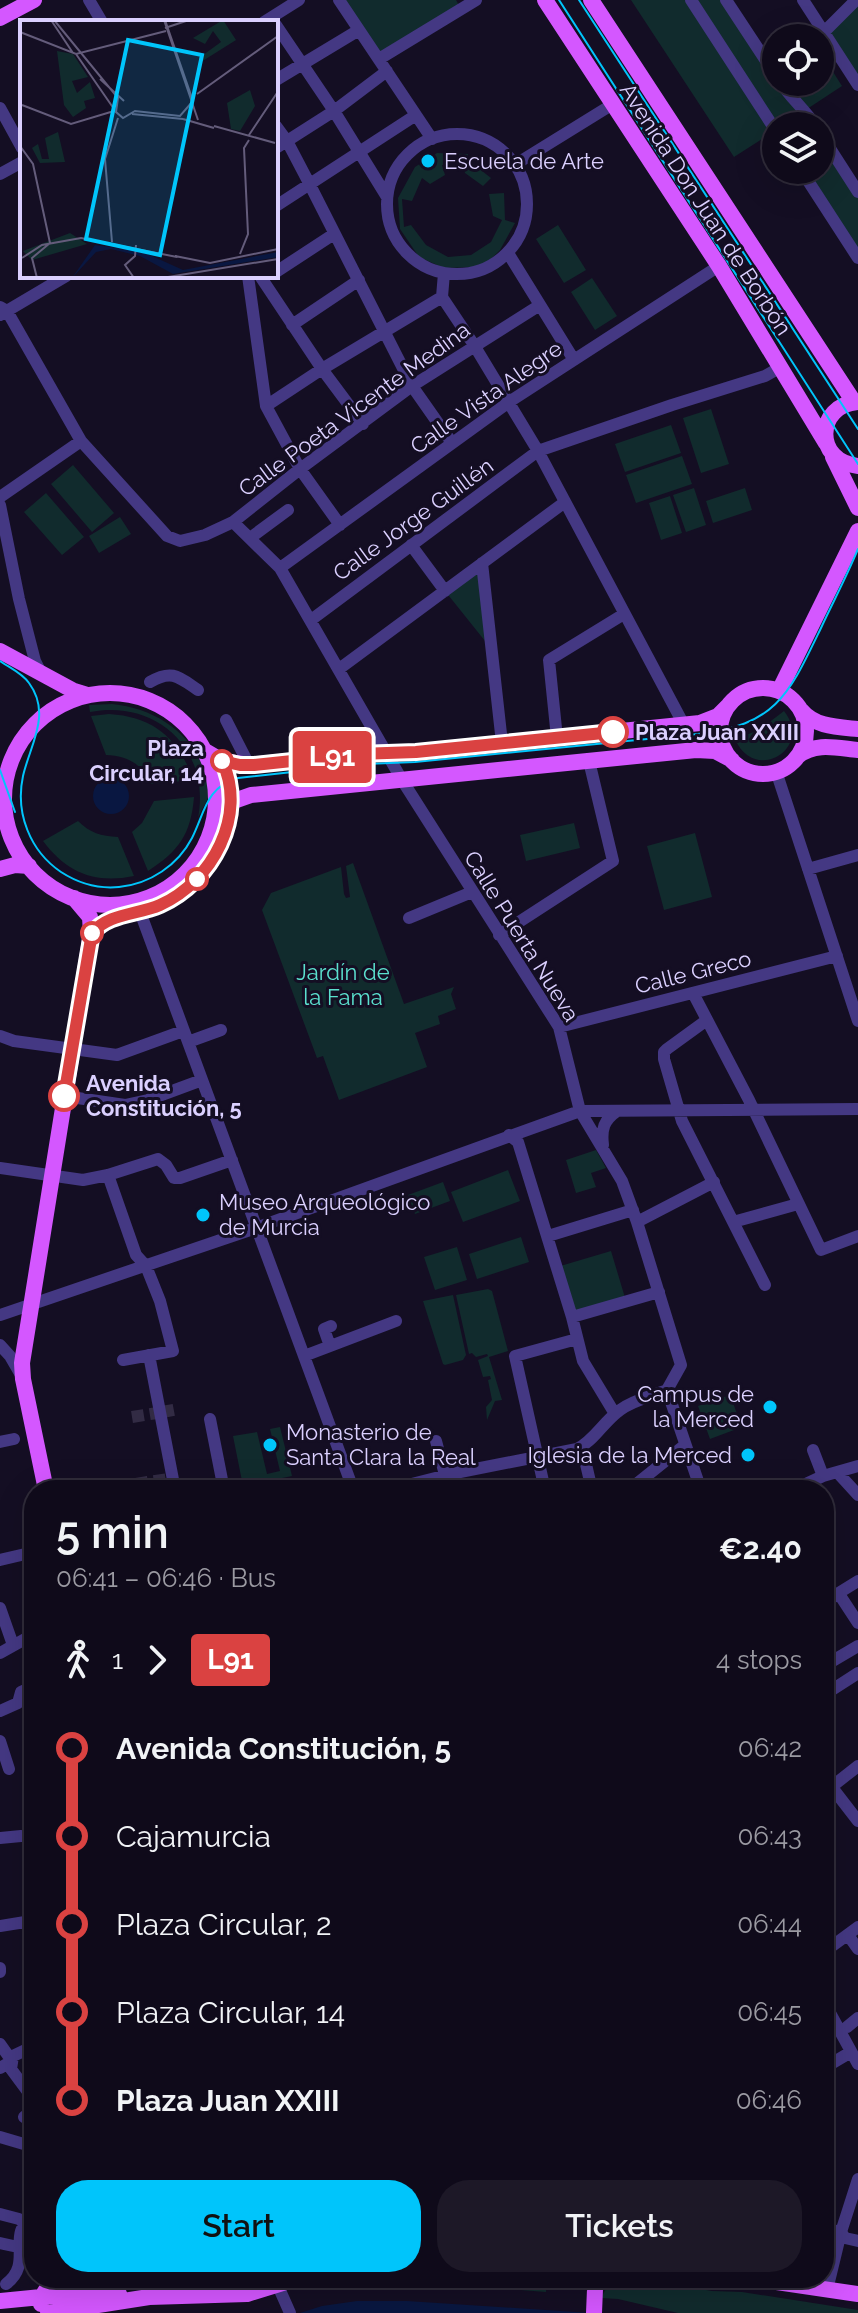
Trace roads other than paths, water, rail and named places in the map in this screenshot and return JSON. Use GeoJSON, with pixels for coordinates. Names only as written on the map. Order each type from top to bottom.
{"type":"FeatureCollection","features":[{"type":"Feature","properties":{"kind":"main road"},"geometry":{"type":"LineString","coordinates":[[0,18],[34,0]]}},
{"type":"Feature","properties":{"kind":"main road","name":"Avenida Don Juan de Borbón"},"geometry":{"type":"LineString","coordinates":[[545,0],[719,266],[781,367],[828,447],[857,509]]}},
{"type":"Feature","properties":{"kind":"main road","name":"Avenida Don Juan de Borbón"},"geometry":{"type":"LineString","coordinates":[[591,0],[857,402]]}},
{"type":"Feature","properties":{"kind":"main road"},"geometry":{"type":"LineString","coordinates":[[857,402],[842,405],[826,425],[828,447],[840,461],[858,466]]}},
{"type":"Feature","properties":{"kind":"main road"},"geometry":{"type":"LineString","coordinates":[[779,691],[858,531]]}},
{"type":"Feature","properties":{"kind":"main road"},"geometry":{"type":"LineString","coordinates":[[0,651],[77,693],[135,699],[156,707],[184,726],[210,762],[218,784],[217,819],[207,845],[188,872],[161,892],[136,901],[102,904],[74,898],[49,885],[29,866],[13,842],[2,799],[8,765],[29,726],[63,703],[102,696]]}},
{"type":"Feature","properties":{"kind":"main road"},"geometry":{"type":"LineString","coordinates":[[203,749],[222,761],[249,765],[684,725],[707,721],[722,713],[740,695],[763,688],[790,697],[811,720],[820,724],[858,729]]}},
{"type":"Feature","properties":{"kind":"main road"},"geometry":{"type":"LineString","coordinates":[[728,706],[721,731],[723,745],[732,760]]}},
{"type":"Feature","properties":{"kind":"main road"},"geometry":{"type":"LineString","coordinates":[[798,756],[806,732],[801,710]]}},
{"type":"Feature","properties":{"kind":"main road"},"geometry":{"type":"LineString","coordinates":[[217,819],[231,803],[246,796],[703,749],[720,753],[744,769],[776,771],[807,749],[858,750]]}},
{"type":"Feature","properties":{"kind":"main road"},"geometry":{"type":"LineString","coordinates":[[0,845],[8,829]]}},
{"type":"Feature","properties":{"kind":"main road"},"geometry":{"type":"LineString","coordinates":[[0,869],[15,865],[29,866]]}},
{"type":"Feature","properties":{"kind":"main road"},"geometry":{"type":"LineString","coordinates":[[44,1480],[22,1377],[22,1354],[92,927],[86,911],[74,898]]}},
{"type":"Feature","properties":{"kind":"main road"},"geometry":{"type":"LineString","coordinates":[[44,2308],[50,2288]]}},
{"type":"Feature","properties":{"kind":"main road"},"geometry":{"type":"LineString","coordinates":[[247,2294],[256,2288]]}},
{"type":"Feature","properties":{"kind":"main road"},"geometry":{"type":"LineString","coordinates":[[0,2301],[44,2308],[160,2296],[247,2294],[262,2288]]}},
{"type":"Feature","properties":{"kind":"main road"},"geometry":{"type":"LineString","coordinates":[[816,2288],[858,2294]]}},
{"type":"Feature","properties":{"kind":"street"},"geometry":{"type":"LineString","coordinates":[[89,0],[101,20]]}},
{"type":"Feature","properties":{"kind":"street"},"geometry":{"type":"LineString","coordinates":[[274,20],[299,0]]}},
{"type":"Feature","properties":{"kind":"street"},"geometry":{"type":"LineString","coordinates":[[339,0],[432,139]]}},
{"type":"Feature","properties":{"kind":"street"},"geometry":{"type":"LineString","coordinates":[[379,59],[476,0]]}},
{"type":"Feature","properties":{"kind":"street"},"geometry":{"type":"LineString","coordinates":[[691,0],[764,112]]}},
{"type":"Feature","properties":{"kind":"street"},"geometry":{"type":"LineString","coordinates":[[726,0],[762,55]]}},
{"type":"Feature","properties":{"kind":"street"},"geometry":{"type":"LineString","coordinates":[[803,0],[819,24]]}},
{"type":"Feature","properties":{"kind":"street"},"geometry":{"type":"LineString","coordinates":[[832,24],[856,0]]}},
{"type":"Feature","properties":{"kind":"street"},"geometry":{"type":"LineString","coordinates":[[278,79],[359,30]]}},
{"type":"Feature","properties":{"kind":"street"},"geometry":{"type":"LineString","coordinates":[[278,31],[334,111],[387,197]]}},
{"type":"Feature","properties":{"kind":"street"},"geometry":{"type":"LineString","coordinates":[[834,48],[858,85]]}},
{"type":"Feature","properties":{"kind":"street"},"geometry":{"type":"LineString","coordinates":[[387,71],[334,111],[281,145],[309,183],[412,386],[452,443]]}},
{"type":"Feature","properties":{"kind":"street"},"geometry":{"type":"LineString","coordinates":[[789,96],[805,112]]}},
{"type":"Feature","properties":{"kind":"street"},"geometry":{"type":"LineString","coordinates":[[516,164],[613,104]]}},
{"type":"Feature","properties":{"kind":"street"},"geometry":{"type":"LineString","coordinates":[[0,108],[20,144]]}},
{"type":"Feature","properties":{"kind":"street"},"geometry":{"type":"LineString","coordinates":[[278,205],[416,115]]}},
{"type":"Feature","properties":{"kind":"street"},"geometry":{"type":"LineString","coordinates":[[450,134],[469,135],[487,140],[516,164],[526,187],[528,212],[523,231],[508,253],[489,267],[467,274],[444,273],[424,266],[408,254],[395,237],[388,218],[387,197],[392,178],[401,162],[415,148],[450,134]]}},
{"type":"Feature","properties":{"kind":"street"},"geometry":{"type":"LineString","coordinates":[[834,155],[858,192]]}},
{"type":"Feature","properties":{"kind":"street"},"geometry":{"type":"LineString","coordinates":[[0,174],[20,163]]}},
{"type":"Feature","properties":{"kind":"street"},"geometry":{"type":"LineString","coordinates":[[810,184],[858,258]]}},
{"type":"Feature","properties":{"kind":"street"},"geometry":{"type":"LineString","coordinates":[[278,271],[334,234]]}},
{"type":"Feature","properties":{"kind":"street"},"geometry":{"type":"LineString","coordinates":[[508,253],[574,360]]}},
{"type":"Feature","properties":{"kind":"street","name":"Calle Vista Alegre"},"geometry":{"type":"LineString","coordinates":[[280,568],[509,402],[719,266]]}},
{"type":"Feature","properties":{"kind":"street"},"geometry":{"type":"LineString","coordinates":[[444,273],[442,297],[538,451],[684,725]]}},
{"type":"Feature","properties":{"kind":"street"},"geometry":{"type":"LineString","coordinates":[[2,311],[62,278]]}},
{"type":"Feature","properties":{"kind":"street"},"geometry":{"type":"LineString","coordinates":[[265,278],[292,325],[363,424]]}},
{"type":"Feature","properties":{"kind":"street"},"geometry":{"type":"LineString","coordinates":[[248,280],[266,406],[300,469],[340,525]]}},
{"type":"Feature","properties":{"kind":"street"},"geometry":{"type":"LineString","coordinates":[[292,325],[359,280]]}},
{"type":"Feature","properties":{"kind":"street"},"geometry":{"type":"LineString","coordinates":[[266,406],[442,297]]}},
{"type":"Feature","properties":{"kind":"street","name":"Calle Poeta Vicente Medina"},"geometry":{"type":"LineString","coordinates":[[2,311],[81,441],[167,536],[180,541],[205,535],[233,522],[412,386],[540,305]]}},
{"type":"Feature","properties":{"kind":"street","name":"Calle Jorge Guillén"},"geometry":{"type":"LineString","coordinates":[[311,620],[538,451],[765,376],[781,367]]}},
{"type":"Feature","properties":{"kind":"street"},"geometry":{"type":"LineString","coordinates":[[0,497],[81,441]]}},
{"type":"Feature","properties":{"kind":"street"},"geometry":{"type":"LineString","coordinates":[[339,669],[565,502]]}},
{"type":"Feature","properties":{"kind":"street"},"geometry":{"type":"LineString","coordinates":[[0,505],[19,599],[35,661],[42,675]]}},
{"type":"Feature","properties":{"kind":"street"},"geometry":{"type":"LineString","coordinates":[[250,538],[288,510]]}},
{"type":"Feature","properties":{"kind":"street","name":"Calle Puerta Nueva"},"geometry":{"type":"LineString","coordinates":[[233,522],[280,568],[402,780],[559,1027],[580,1111],[622,1181],[681,1365],[667,1390]]}},
{"type":"Feature","properties":{"kind":"street"},"geometry":{"type":"LineString","coordinates":[[411,545],[445,591]]}},
{"type":"Feature","properties":{"kind":"street"},"geometry":{"type":"LineString","coordinates":[[482,563],[502,743]]}},
{"type":"Feature","properties":{"kind":"street"},"geometry":{"type":"LineString","coordinates":[[557,738],[549,660],[624,614]]}},
{"type":"Feature","properties":{"kind":"street"},"geometry":{"type":"LineString","coordinates":[[150,682],[173,675],[198,690]]}},
{"type":"Feature","properties":{"kind":"street"},"geometry":{"type":"LineString","coordinates":[[226,720],[249,765]]}},
{"type":"Feature","properties":{"kind":"street"},"geometry":{"type":"LineString","coordinates":[[499,935],[613,861],[589,761]]}},
{"type":"Feature","properties":{"kind":"street"},"geometry":{"type":"LineString","coordinates":[[776,771],[837,956],[853,990],[858,1021]]}},
{"type":"Feature","properties":{"kind":"street"},"geometry":{"type":"LineString","coordinates":[[808,869],[858,855]]}},
{"type":"Feature","properties":{"kind":"street"},"geometry":{"type":"LineString","coordinates":[[409,918],[472,892]]}},
{"type":"Feature","properties":{"kind":"street"},"geometry":{"type":"LineString","coordinates":[[136,901],[304,1356],[344,1480]]}},
{"type":"Feature","properties":{"kind":"street","name":"Calle Greco"},"geometry":{"type":"LineString","coordinates":[[559,1027],[837,956]]}},
{"type":"Feature","properties":{"kind":"street"},"geometry":{"type":"LineString","coordinates":[[693,993],[821,1250],[858,1236]]}},
{"type":"Feature","properties":{"kind":"street"},"geometry":{"type":"LineString","coordinates":[[707,1020],[667,1049],[664,1055],[666,1065],[682,1121],[765,1285]]}},
{"type":"Feature","properties":{"kind":"street"},"geometry":{"type":"LineString","coordinates":[[0,1036],[14,1041],[117,1055],[221,1030]]}},
{"type":"Feature","properties":{"kind":"street"},"geometry":{"type":"LineString","coordinates":[[64,1096],[125,1105],[202,1080]]}},
{"type":"Feature","properties":{"kind":"street"},"geometry":{"type":"LineString","coordinates":[[0,1315],[257,1228],[580,1111],[858,1109]]}},
{"type":"Feature","properties":{"kind":"street"},"geometry":{"type":"LineString","coordinates":[[603,1149],[603,1127],[617,1111]]}},
{"type":"Feature","properties":{"kind":"street"},"geometry":{"type":"LineString","coordinates":[[509,1135],[518,1142],[583,1361],[615,1414]]}},
{"type":"Feature","properties":{"kind":"street"},"geometry":{"type":"LineString","coordinates":[[0,1168],[83,1180],[158,1159],[174,1178],[180,1178],[232,1160]]}},
{"type":"Feature","properties":{"kind":"street"},"geometry":{"type":"LineString","coordinates":[[108,1175],[136,1255],[146,1266],[163,1310],[173,1351],[123,1360]]}},
{"type":"Feature","properties":{"kind":"street"},"geometry":{"type":"LineString","coordinates":[[548,1236],[635,1216],[714,1182]]}},
{"type":"Feature","properties":{"kind":"street"},"geometry":{"type":"LineString","coordinates":[[733,1222],[798,1204]]}},
{"type":"Feature","properties":{"kind":"street"},"geometry":{"type":"LineString","coordinates":[[572,1317],[659,1292]]}},
{"type":"Feature","properties":{"kind":"street"},"geometry":{"type":"LineString","coordinates":[[304,1356],[396,1321]]}},
{"type":"Feature","properties":{"kind":"street"},"geometry":{"type":"LineString","coordinates":[[330,1346],[324,1329],[331,1326]]}},
{"type":"Feature","properties":{"kind":"street"},"geometry":{"type":"LineString","coordinates":[[543,1480],[515,1356],[577,1339]]}},
{"type":"Feature","properties":{"kind":"street"},"geometry":{"type":"LineString","coordinates":[[0,1345],[22,1377]]}},
{"type":"Feature","properties":{"kind":"street"},"geometry":{"type":"LineString","coordinates":[[149,1355],[172,1480]]}},
{"type":"Feature","properties":{"kind":"street"},"geometry":{"type":"LineString","coordinates":[[426,1480],[582,1447],[624,1407],[667,1390],[697,1480]]}},
{"type":"Feature","properties":{"kind":"street"},"geometry":{"type":"LineString","coordinates":[[210,1419],[222,1480]]}},
{"type":"Feature","properties":{"kind":"street"},"geometry":{"type":"LineString","coordinates":[[0,1442],[14,1439]]}},
{"type":"Feature","properties":{"kind":"street"},"geometry":{"type":"LineString","coordinates":[[436,1441],[446,1480]]}},
{"type":"Feature","properties":{"kind":"street"},"geometry":{"type":"LineString","coordinates":[[641,1480],[685,1445]]}},
{"type":"Feature","properties":{"kind":"street"},"geometry":{"type":"LineString","coordinates":[[582,1447],[590,1480]]}},
{"type":"Feature","properties":{"kind":"street"},"geometry":{"type":"LineString","coordinates":[[813,1450],[823,1476]]}},
{"type":"Feature","properties":{"kind":"street"},"geometry":{"type":"LineString","coordinates":[[814,1480],[858,1466]]}},
{"type":"Feature","properties":{"kind":"street"},"geometry":{"type":"LineString","coordinates":[[837,1472],[858,1495]]}},
{"type":"Feature","properties":{"kind":"street"},"geometry":{"type":"LineString","coordinates":[[0,1560],[24,1554]]}},
{"type":"Feature","properties":{"kind":"street"},"geometry":{"type":"LineString","coordinates":[[834,1597],[858,1581]]}},
{"type":"Feature","properties":{"kind":"street"},"geometry":{"type":"LineString","coordinates":[[834,1600],[858,1623]]}},
{"type":"Feature","properties":{"kind":"street"},"geometry":{"type":"LineString","coordinates":[[0,1608],[13,1645]]}},
{"type":"Feature","properties":{"kind":"street"},"geometry":{"type":"LineString","coordinates":[[0,1653],[24,1639]]}},
{"type":"Feature","properties":{"kind":"street"},"geometry":{"type":"LineString","coordinates":[[834,1660],[858,1646]]}},
{"type":"Feature","properties":{"kind":"street"},"geometry":{"type":"LineString","coordinates":[[834,1689],[858,1673]]}},
{"type":"Feature","properties":{"kind":"street"},"geometry":{"type":"LineString","coordinates":[[0,1711],[18,1703],[24,1691]]}},
{"type":"Feature","properties":{"kind":"street"},"geometry":{"type":"LineString","coordinates":[[0,1741],[9,1769]]}},
{"type":"Feature","properties":{"kind":"street"},"geometry":{"type":"LineString","coordinates":[[834,1783],[858,1766]]}},
{"type":"Feature","properties":{"kind":"street"},"geometry":{"type":"LineString","coordinates":[[834,1790],[858,1821]]}},
{"type":"Feature","properties":{"kind":"street"},"geometry":{"type":"LineString","coordinates":[[0,1838],[21,1836]]}},
{"type":"Feature","properties":{"kind":"street"},"geometry":{"type":"LineString","coordinates":[[0,1926],[24,1923]]}},
{"type":"Feature","properties":{"kind":"street"},"geometry":{"type":"LineString","coordinates":[[834,1945],[853,1931],[858,1949]]}},
{"type":"Feature","properties":{"kind":"street"},"geometry":{"type":"LineString","coordinates":[[834,2028],[856,2060],[834,2066]]}},
{"type":"Feature","properties":{"kind":"street"},"geometry":{"type":"LineString","coordinates":[[0,2044],[6,2064],[24,2087]]}},
{"type":"Feature","properties":{"kind":"street"},"geometry":{"type":"LineString","coordinates":[[6,2064],[24,2051]]}},
{"type":"Feature","properties":{"kind":"street"},"geometry":{"type":"LineString","coordinates":[[0,2137],[24,2146]]}},
{"type":"Feature","properties":{"kind":"street"},"geometry":{"type":"LineString","coordinates":[[834,2261],[858,2179]]}},
{"type":"Feature","properties":{"kind":"street"},"geometry":{"type":"LineString","coordinates":[[0,2214],[24,2219]]}},
{"type":"Feature","properties":{"kind":"street"},"geometry":{"type":"LineString","coordinates":[[834,2230],[841,2232],[845,2238],[858,2241]]}},
{"type":"Feature","properties":{"kind":"street"},"geometry":{"type":"LineString","coordinates":[[24,2236],[17,2274],[3,2284],[44,2308]]}},
{"type":"Feature","properties":{"kind":"street"},"geometry":{"type":"LineString","coordinates":[[0,2243],[24,2257]]}},
{"type":"Feature","properties":{"kind":"street"},"geometry":{"type":"LineString","coordinates":[[204,2288],[204,2296]]}},
{"type":"Feature","properties":{"kind":"street"},"geometry":{"type":"LineString","coordinates":[[279,2288],[288,2310]]}},
{"type":"Feature","properties":{"kind":"water"},"geometry":{"type":"Polygon","coordinates":[[[111,778],[124,783],[129,796],[124,809],[111,814],[98,809],[93,796],[98,783],[111,778]]]}},
{"type":"Feature","properties":{"kind":"water"},"geometry":{"type":"Polygon","coordinates":[[[357,2301],[407,2301],[591,2313],[300,2313],[357,2301]]]}},
{"type":"Feature","properties":{"kind":"tunnel"},"geometry":{"type":"LineString","coordinates":[[162,1412],[178,1409]]}},
{"type":"Feature","properties":{"kind":"tunnel"},"geometry":{"type":"LineString","coordinates":[[132,1417],[157,1413]]}},
{"type":"Feature","properties":{"kind":"tunnel"},"geometry":{"type":"LineString","coordinates":[[162,1480],[169,1479]]}},
{"type":"Feature","properties":{"kind":"tram line"},"geometry":{"type":"LineString","coordinates":[[559,0],[858,464]]}},
{"type":"Feature","properties":{"kind":"tram line"},"geometry":{"type":"LineString","coordinates":[[579,0],[858,429]]}},
{"type":"Feature","properties":{"kind":"tram line"},"geometry":{"type":"LineString","coordinates":[[0,661],[26,679],[39,706],[37,730],[21,790],[23,817],[33,842],[50,863],[68,876],[96,886],[119,887],[142,882],[171,865],[192,838],[213,794],[227,782],[238,778],[698,734],[746,723],[763,714],[789,688],[858,549]]}},
{"type":"Feature","properties":{"kind":"tram line"},"geometry":{"type":"LineString","coordinates":[[0,770],[15,812]]}},
{"type":"Feature","properties":{"kind":"place","name":"Escuela de Arte"},"geometry":{"type":"Point","coordinates":[428,161]}},
{"type":"Feature","properties":{"kind":"place","name":"Plaza Juan XXIII"},"geometry":{"type":"Point","coordinates":[613,732]}},
{"type":"Feature","properties":{"kind":"place","name":"Plaza Circular, 14"},"geometry":{"type":"Point","coordinates":[222,761]}},
{"type":"Feature","properties":{"kind":"place","name":"Avenida Constitución, 5"},"geometry":{"type":"Point","coordinates":[64,1096]}},
{"type":"Feature","properties":{"kind":"place","name":"Museo Arqueológico de Murcia"},"geometry":{"type":"Point","coordinates":[203,1215]}},
{"type":"Feature","properties":{"kind":"place","name":"Campus de la Merced"},"geometry":{"type":"Point","coordinates":[770,1407]}},
{"type":"Feature","properties":{"kind":"place","name":"Monasterio de Santa Clara la Real"},"geometry":{"type":"Point","coordinates":[270,1445]}},
{"type":"Feature","properties":{"kind":"place","name":"Iglesia de la Merced"},"geometry":{"type":"Point","coordinates":[748,1455]}},
{"type":"Feature","properties":{"kind":"park label","name":"Jardín de la Fama"},"geometry":{"type":"Point","coordinates":[343,984]}}]}
